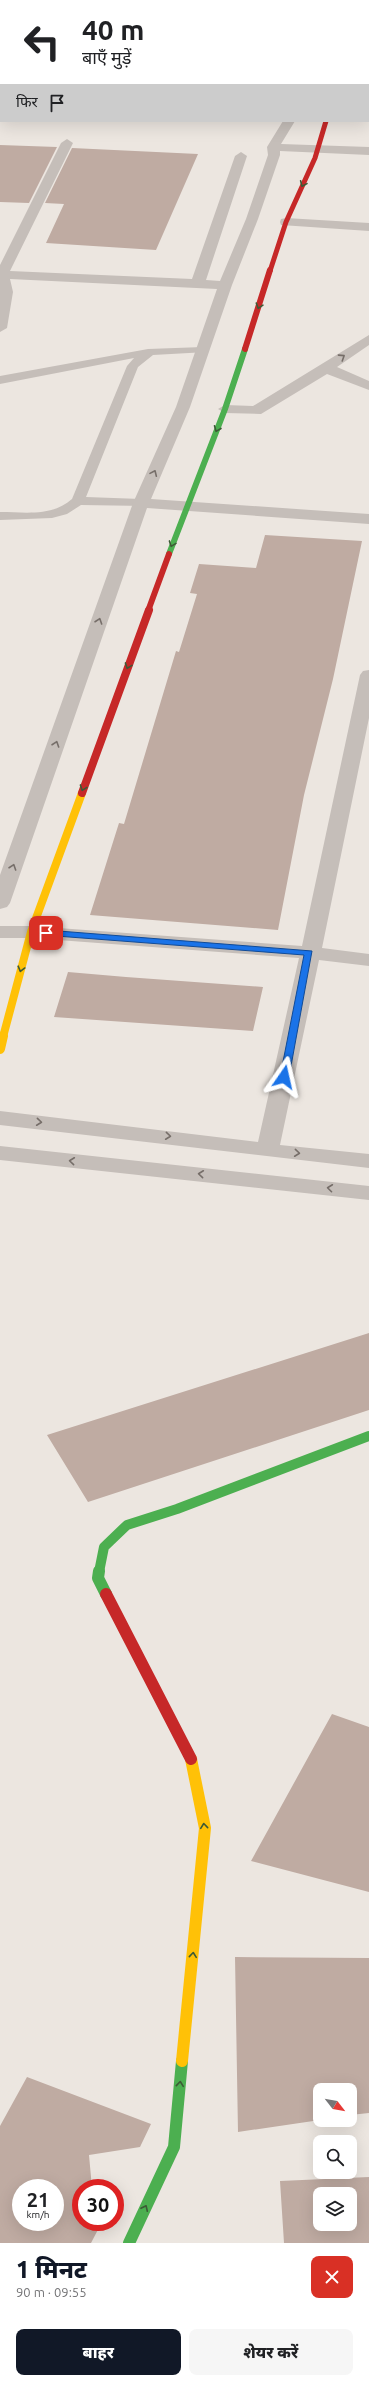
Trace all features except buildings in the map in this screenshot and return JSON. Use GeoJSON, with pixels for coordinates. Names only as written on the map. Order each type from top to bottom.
{"type":"FeatureCollection","features":[{"type":"Feature","properties":{"kind":"street"},"geometry":{"type":"LineString","coordinates":[[0,903],[141,503],[183,407],[225,285],[252,220],[274,151],[288,122]]}},
{"type":"Feature","properties":{"kind":"street"},"geometry":{"type":"LineString","coordinates":[[0,1049],[30,932],[186,507],[225,409],[286,222],[317,153],[326,122]]}},
{"type":"Feature","properties":{"kind":"street"},"geometry":{"type":"LineString","coordinates":[[0,328],[6,292],[1,275],[67,143]]}},
{"type":"Feature","properties":{"kind":"street"},"geometry":{"type":"LineString","coordinates":[[274,151],[317,153],[369,151]]}},
{"type":"Feature","properties":{"kind":"street"},"geometry":{"type":"LineString","coordinates":[[317,153],[369,160]]}},
{"type":"Feature","properties":{"kind":"street"},"geometry":{"type":"LineString","coordinates":[[198,283],[213,234],[241,156]]}},
{"type":"Feature","properties":{"kind":"street"},"geometry":{"type":"LineString","coordinates":[[286,222],[369,227]]}},
{"type":"Feature","properties":{"kind":"street"},"geometry":{"type":"LineString","coordinates":[[1,275],[225,285]]}},
{"type":"Feature","properties":{"kind":"street"},"geometry":{"type":"LineString","coordinates":[[225,409],[256,411],[369,340]]}},
{"type":"Feature","properties":{"kind":"street"},"geometry":{"type":"LineString","coordinates":[[321,371],[369,386]]}},
{"type":"Feature","properties":{"kind":"street"},"geometry":{"type":"LineString","coordinates":[[141,503],[369,519]]}},
{"type":"Feature","properties":{"kind":"street"},"geometry":{"type":"LineString","coordinates":[[267,1150],[278,1108],[309,953],[369,676]]}},
{"type":"Feature","properties":{"kind":"street"},"geometry":{"type":"LineString","coordinates":[[0,932],[30,932],[309,953],[369,960]]}},
{"type":"Feature","properties":{"kind":"street"},"geometry":{"type":"LineString","coordinates":[[0,1118],[235,1144],[267,1150],[369,1161]]}},
{"type":"Feature","properties":{"kind":"street"},"geometry":{"type":"LineString","coordinates":[[0,1153],[369,1193]]}},
{"type":"Feature","properties":{"kind":"street"},"geometry":{"type":"LineString","coordinates":[[129,2243],[174,2147],[205,1828],[193,1763],[98,1578],[104,1547],[126,1525],[177,1509],[369,1436]]}},
{"type":"Feature","properties":{"kind":"lane"},"geometry":{"type":"LineString","coordinates":[[0,380],[151,352],[203,350]]}},
{"type":"Feature","properties":{"kind":"lane"},"geometry":{"type":"LineString","coordinates":[[0,516],[59,513],[73,507],[78,501],[133,366],[143,356],[151,352]]}},
{"type":"Feature","properties":{"kind":"lane"},"geometry":{"type":"LineString","coordinates":[[78,501],[141,503]]}},
{"type":"Feature","properties":{"kind":"traffic: fast"},"geometry":{"type":"LineString","coordinates":[[169,554],[225,409],[245,349]]}},
{"type":"Feature","properties":{"kind":"traffic: fast"},"geometry":{"type":"LineString","coordinates":[[106,1594],[98,1578],[104,1547],[127,1525],[177,1509],[369,1436]]}},
{"type":"Feature","properties":{"kind":"traffic: fast"},"geometry":{"type":"LineString","coordinates":[[129,2243],[174,2147],[182,2061]]}},
{"type":"Feature","properties":{"kind":"traffic: slow"},"geometry":{"type":"LineString","coordinates":[[0,1049],[31,932],[82,793]]}},
{"type":"Feature","properties":{"kind":"traffic: slow"},"geometry":{"type":"LineString","coordinates":[[182,2061],[205,1828],[191,1759]]}},
{"type":"Feature","properties":{"kind":"traffic: jam"},"geometry":{"type":"LineString","coordinates":[[245,349],[286,222],[315,158],[326,122]]}},
{"type":"Feature","properties":{"kind":"traffic: jam"},"geometry":{"type":"LineString","coordinates":[[82,793],[169,554]]}},
{"type":"Feature","properties":{"kind":"traffic: jam"},"geometry":{"type":"LineString","coordinates":[[106,1594],[191,1759]]}},
{"type":"Feature","properties":{"kind":"route"},"geometry":{"type":"LineString","coordinates":[[46,933],[309,953],[284,1077]]}}]}
